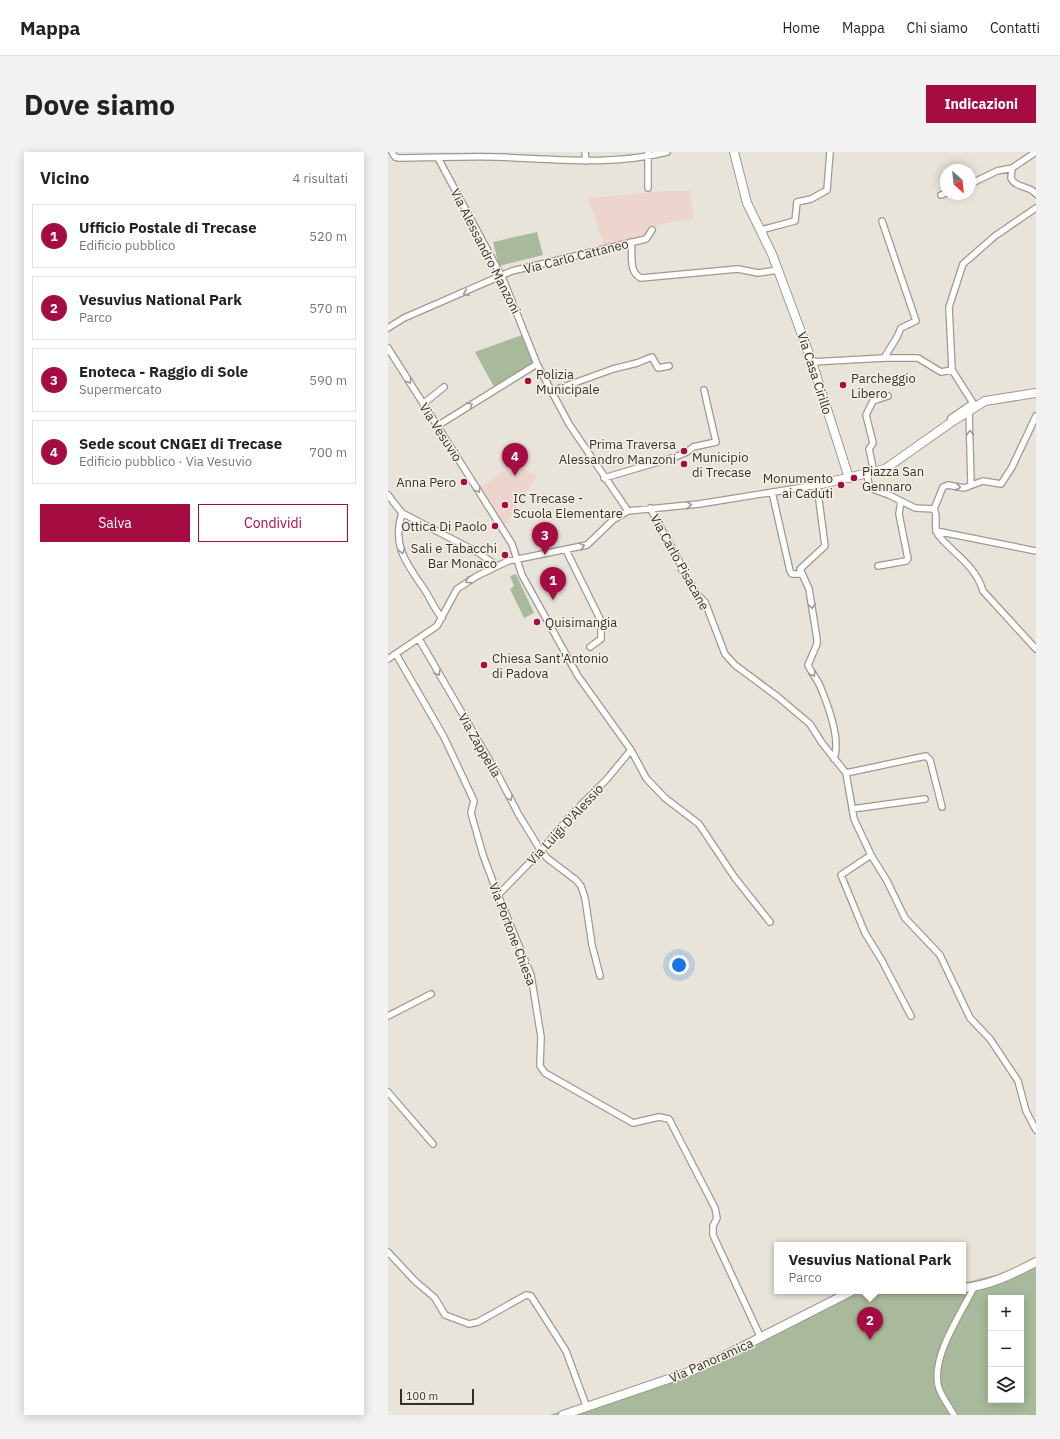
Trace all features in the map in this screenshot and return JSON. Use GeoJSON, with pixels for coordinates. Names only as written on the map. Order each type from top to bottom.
{"type":"FeatureCollection","features":[{"type":"Feature","properties":{"kind":"street"},"geometry":{"type":"LineString","coordinates":[[392,152],[399,158],[495,157],[586,161],[607,160],[648,153],[667,152]]}},
{"type":"Feature","properties":{"kind":"street"},"geometry":{"type":"LineString","coordinates":[[585,152],[586,161]]}},
{"type":"Feature","properties":{"kind":"street","name":"Via Casa Cirillo"},"geometry":{"type":"LineString","coordinates":[[734,152],[747,203],[761,230],[778,270],[812,362],[849,478]]}},
{"type":"Feature","properties":{"kind":"street"},"geometry":{"type":"LineString","coordinates":[[761,230],[794,221],[797,202],[811,199],[826,192],[828,187],[830,152]]}},
{"type":"Feature","properties":{"kind":"street"},"geometry":{"type":"LineString","coordinates":[[976,181],[997,171],[1012,168],[1036,152]]}},
{"type":"Feature","properties":{"kind":"street"},"geometry":{"type":"LineString","coordinates":[[648,153],[648,188]]}},
{"type":"Feature","properties":{"kind":"street","name":"Via Alessandro Manzoni"},"geometry":{"type":"LineString","coordinates":[[438,158],[501,276],[537,364],[569,424],[604,478],[628,511]]}},
{"type":"Feature","properties":{"kind":"street"},"geometry":{"type":"LineString","coordinates":[[1012,168],[1011,178],[1013,182],[1017,185],[1033,190],[1036,194]]}},
{"type":"Feature","properties":{"kind":"street"},"geometry":{"type":"LineString","coordinates":[[940,430],[941,426],[973,403],[952,370],[949,307],[963,264],[995,236],[1036,208]]}},
{"type":"Feature","properties":{"kind":"street"},"geometry":{"type":"LineString","coordinates":[[882,221],[916,321],[901,328],[884,358]]}},
{"type":"Feature","properties":{"kind":"street","name":"Via Carlo Cattaneo"},"geometry":{"type":"LineString","coordinates":[[388,328],[404,318],[512,271],[646,239],[652,230]]}},
{"type":"Feature","properties":{"kind":"street"},"geometry":{"type":"LineString","coordinates":[[632,242],[631,262],[635,272],[641,278],[738,269],[758,273],[778,270]]}},
{"type":"Feature","properties":{"kind":"street","name":"Via Vesuvio"},"geometry":{"type":"LineString","coordinates":[[388,348],[512,544],[522,575],[578,676],[630,750],[646,778],[665,798],[699,824],[735,878],[770,922]]}},
{"type":"Feature","properties":{"kind":"street"},"geometry":{"type":"LineString","coordinates":[[552,391],[613,369],[637,363],[652,356],[658,368],[669,366]]}},
{"type":"Feature","properties":{"kind":"street"},"geometry":{"type":"LineString","coordinates":[[812,362],[884,358],[918,358],[941,372],[952,370]]}},
{"type":"Feature","properties":{"kind":"street"},"geometry":{"type":"LineString","coordinates":[[437,426],[537,364]]}},
{"type":"Feature","properties":{"kind":"street"},"geometry":{"type":"LineString","coordinates":[[423,404],[444,387]]}},
{"type":"Feature","properties":{"kind":"street"},"geometry":{"type":"LineString","coordinates":[[604,478],[675,457],[687,452],[693,447],[716,442],[704,390]]}},
{"type":"Feature","properties":{"kind":"street"},"geometry":{"type":"LineString","coordinates":[[388,659],[437,626],[457,589],[497,566],[516,559],[587,545],[613,520],[628,511],[699,504],[817,485],[885,469],[969,410],[990,400],[1036,394]]}},
{"type":"Feature","properties":{"kind":"street"},"geometry":{"type":"LineString","coordinates":[[888,396],[870,403],[865,417],[870,425],[873,443],[869,449],[869,485],[875,490],[915,508],[934,509]]}},
{"type":"Feature","properties":{"kind":"street"},"geometry":{"type":"LineString","coordinates":[[969,410],[971,484]]}},
{"type":"Feature","properties":{"kind":"street"},"geometry":{"type":"LineString","coordinates":[[1036,416],[1012,467],[1001,484],[986,481],[971,484],[964,488],[948,486],[943,487],[934,509],[936,531],[972,570],[980,582],[983,591],[1036,649]]}},
{"type":"Feature","properties":{"kind":"street"},"geometry":{"type":"LineString","coordinates":[[817,485],[825,546],[800,568],[801,574],[809,589],[818,639],[808,665],[820,686],[832,720],[836,748],[834,758]]}},
{"type":"Feature","properties":{"kind":"street"},"geometry":{"type":"LineString","coordinates":[[772,492],[790,572],[792,574],[801,574]]}},
{"type":"Feature","properties":{"kind":"street"},"geometry":{"type":"LineString","coordinates":[[388,495],[402,513],[479,553],[497,566]]}},
{"type":"Feature","properties":{"kind":"street"},"geometry":{"type":"LineString","coordinates":[[878,566],[906,561],[908,559],[899,514],[900,501]]}},
{"type":"Feature","properties":{"kind":"street","name":"Via Carlo Pisacane"},"geometry":{"type":"LineString","coordinates":[[650,508],[679,561],[682,570],[697,594],[705,602],[725,654],[735,665],[778,697],[810,724],[846,773],[854,819],[871,855],[887,881],[905,918],[940,955],[970,1018],[990,1039],[1018,1081],[1026,1111],[1036,1130]]}},
{"type":"Feature","properties":{"kind":"street"},"geometry":{"type":"LineString","coordinates":[[402,513],[399,524],[398,538],[401,553],[442,618]]}},
{"type":"Feature","properties":{"kind":"street"},"geometry":{"type":"LineString","coordinates":[[936,531],[1036,551]]}},
{"type":"Feature","properties":{"kind":"street"},"geometry":{"type":"LineString","coordinates":[[566,550],[601,621],[601,639],[590,647]]}},
{"type":"Feature","properties":{"kind":"street","name":"Via Zappella"},"geometry":{"type":"LineString","coordinates":[[419,639],[498,775],[518,815],[541,851],[547,858],[576,880],[581,886],[585,898],[592,945],[600,976]]}},
{"type":"Feature","properties":{"kind":"street","name":"Via Portone Chiesa"},"geometry":{"type":"LineString","coordinates":[[396,654],[444,737],[474,801],[471,814],[498,895],[531,975],[541,1037],[540,1066],[545,1073],[633,1123],[659,1117],[669,1119],[715,1208],[717,1218],[713,1226],[713,1235],[760,1338]]}},
{"type":"Feature","properties":{"kind":"street","name":"Via Luigi D'Alessio"},"geometry":{"type":"LineString","coordinates":[[498,895],[541,851],[570,816],[607,779],[630,750]]}},
{"type":"Feature","properties":{"kind":"street"},"geometry":{"type":"LineString","coordinates":[[846,773],[926,756],[930,760],[942,807]]}},
{"type":"Feature","properties":{"kind":"street"},"geometry":{"type":"LineString","coordinates":[[852,809],[925,799]]}},
{"type":"Feature","properties":{"kind":"street"},"geometry":{"type":"LineString","coordinates":[[871,855],[841,875],[865,933],[881,959],[911,1016]]}},
{"type":"Feature","properties":{"kind":"street"},"geometry":{"type":"LineString","coordinates":[[388,1016],[431,994]]}},
{"type":"Feature","properties":{"kind":"street"},"geometry":{"type":"LineString","coordinates":[[388,1092],[433,1144]]}},
{"type":"Feature","properties":{"kind":"street"},"geometry":{"type":"LineString","coordinates":[[388,1252],[415,1281],[435,1298],[445,1315],[469,1324],[478,1322],[526,1295],[531,1296],[566,1351],[587,1408]]}},
{"type":"Feature","properties":{"kind":"street"},"geometry":{"type":"LineString","coordinates":[[966,1288],[974,1287],[1013,1274],[1036,1262]]}},
{"type":"Feature","properties":{"kind":"street"},"geometry":{"type":"LineString","coordinates":[[954,1415],[938,1385],[940,1356],[974,1287]]}},
{"type":"Feature","properties":{"kind":"street","name":"Via Panoramica"},"geometry":{"type":"LineString","coordinates":[[564,1415],[686,1373],[760,1338],[846,1294]]}},
{"type":"Feature","properties":{"kind":"shaded area"},"geometry":{"type":"Polygon","coordinates":[[[667,191],[691,191],[693,219],[666,223],[652,228],[641,238],[604,245],[588,198],[667,191]]]}},
{"type":"Feature","properties":{"kind":"shaded area","name":"IC Trecase - Scuola Elementare"},"geometry":{"type":"Polygon","coordinates":[[[516,464],[537,476],[504,526],[480,487],[516,464]]]}},
{"type":"Feature","properties":{"kind":"green space"},"geometry":{"type":"Polygon","coordinates":[[[537,232],[543,255],[499,266],[493,242],[537,232]]]}},
{"type":"Feature","properties":{"kind":"green space"},"geometry":{"type":"Polygon","coordinates":[[[522,335],[534,364],[494,387],[475,352],[522,335]]]}},
{"type":"Feature","properties":{"kind":"green space"},"geometry":{"type":"Polygon","coordinates":[[[516,574],[534,613],[524,618],[510,589],[514,586],[510,576],[516,574]]]}},
{"type":"Feature","properties":{"kind":"green space"},"geometry":{"type":"Polygon","coordinates":[[[1036,1259],[1036,1415],[549,1415],[704,1363],[835,1294],[966,1294],[966,1282],[999,1274],[1036,1259]]]}},
{"type":"Feature","properties":{"kind":"place","name":"Polizia Municipale"},"geometry":{"type":"Point","coordinates":[528,381]}},
{"type":"Feature","properties":{"kind":"place","name":"Parcheggio Libero"},"geometry":{"type":"Point","coordinates":[843,385]}},
{"type":"Feature","properties":{"kind":"place","name":"Prima Traversa Alessandro Manzoni"},"geometry":{"type":"Point","coordinates":[684,451]}},
{"type":"Feature","properties":{"kind":"place","name":"Municipio di Trecase"},"geometry":{"type":"Point","coordinates":[684,464]}},
{"type":"Feature","properties":{"kind":"place","name":"Sede scout CNGEI di Trecase"},"geometry":{"type":"Point","coordinates":[515,476]}},
{"type":"Feature","properties":{"kind":"place","name":"Piazza San Gennaro"},"geometry":{"type":"Point","coordinates":[854,478]}},
{"type":"Feature","properties":{"kind":"place","name":"Anna Pero"},"geometry":{"type":"Point","coordinates":[464,482]}},
{"type":"Feature","properties":{"kind":"place","name":"Monumento ai Caduti"},"geometry":{"type":"Point","coordinates":[841,485]}},
{"type":"Feature","properties":{"kind":"place","name":"IC Trecase - Scuola Elementare"},"geometry":{"type":"Point","coordinates":[505,505]}},
{"type":"Feature","properties":{"kind":"place","name":"Ottica Di Paolo"},"geometry":{"type":"Point","coordinates":[495,526]}},
{"type":"Feature","properties":{"kind":"place","name":"Sali e Tabacchi Bar Monaco"},"geometry":{"type":"Point","coordinates":[505,555]}},
{"type":"Feature","properties":{"kind":"place","name":"Enoteca - Raggio di Sole"},"geometry":{"type":"Point","coordinates":[545,555]}},
{"type":"Feature","properties":{"kind":"place","name":"Ufficio Postale di Trecase"},"geometry":{"type":"Point","coordinates":[553,600]}},
{"type":"Feature","properties":{"kind":"place","name":"Quisimangia"},"geometry":{"type":"Point","coordinates":[537,622]}},
{"type":"Feature","properties":{"kind":"place","name":"Chiesa Sant'Antonio di Padova"},"geometry":{"type":"Point","coordinates":[484,665]}},
{"type":"Feature","properties":{"kind":"place","name":"Vesuvius National Park"},"geometry":{"type":"Point","coordinates":[870,1340]}}]}
